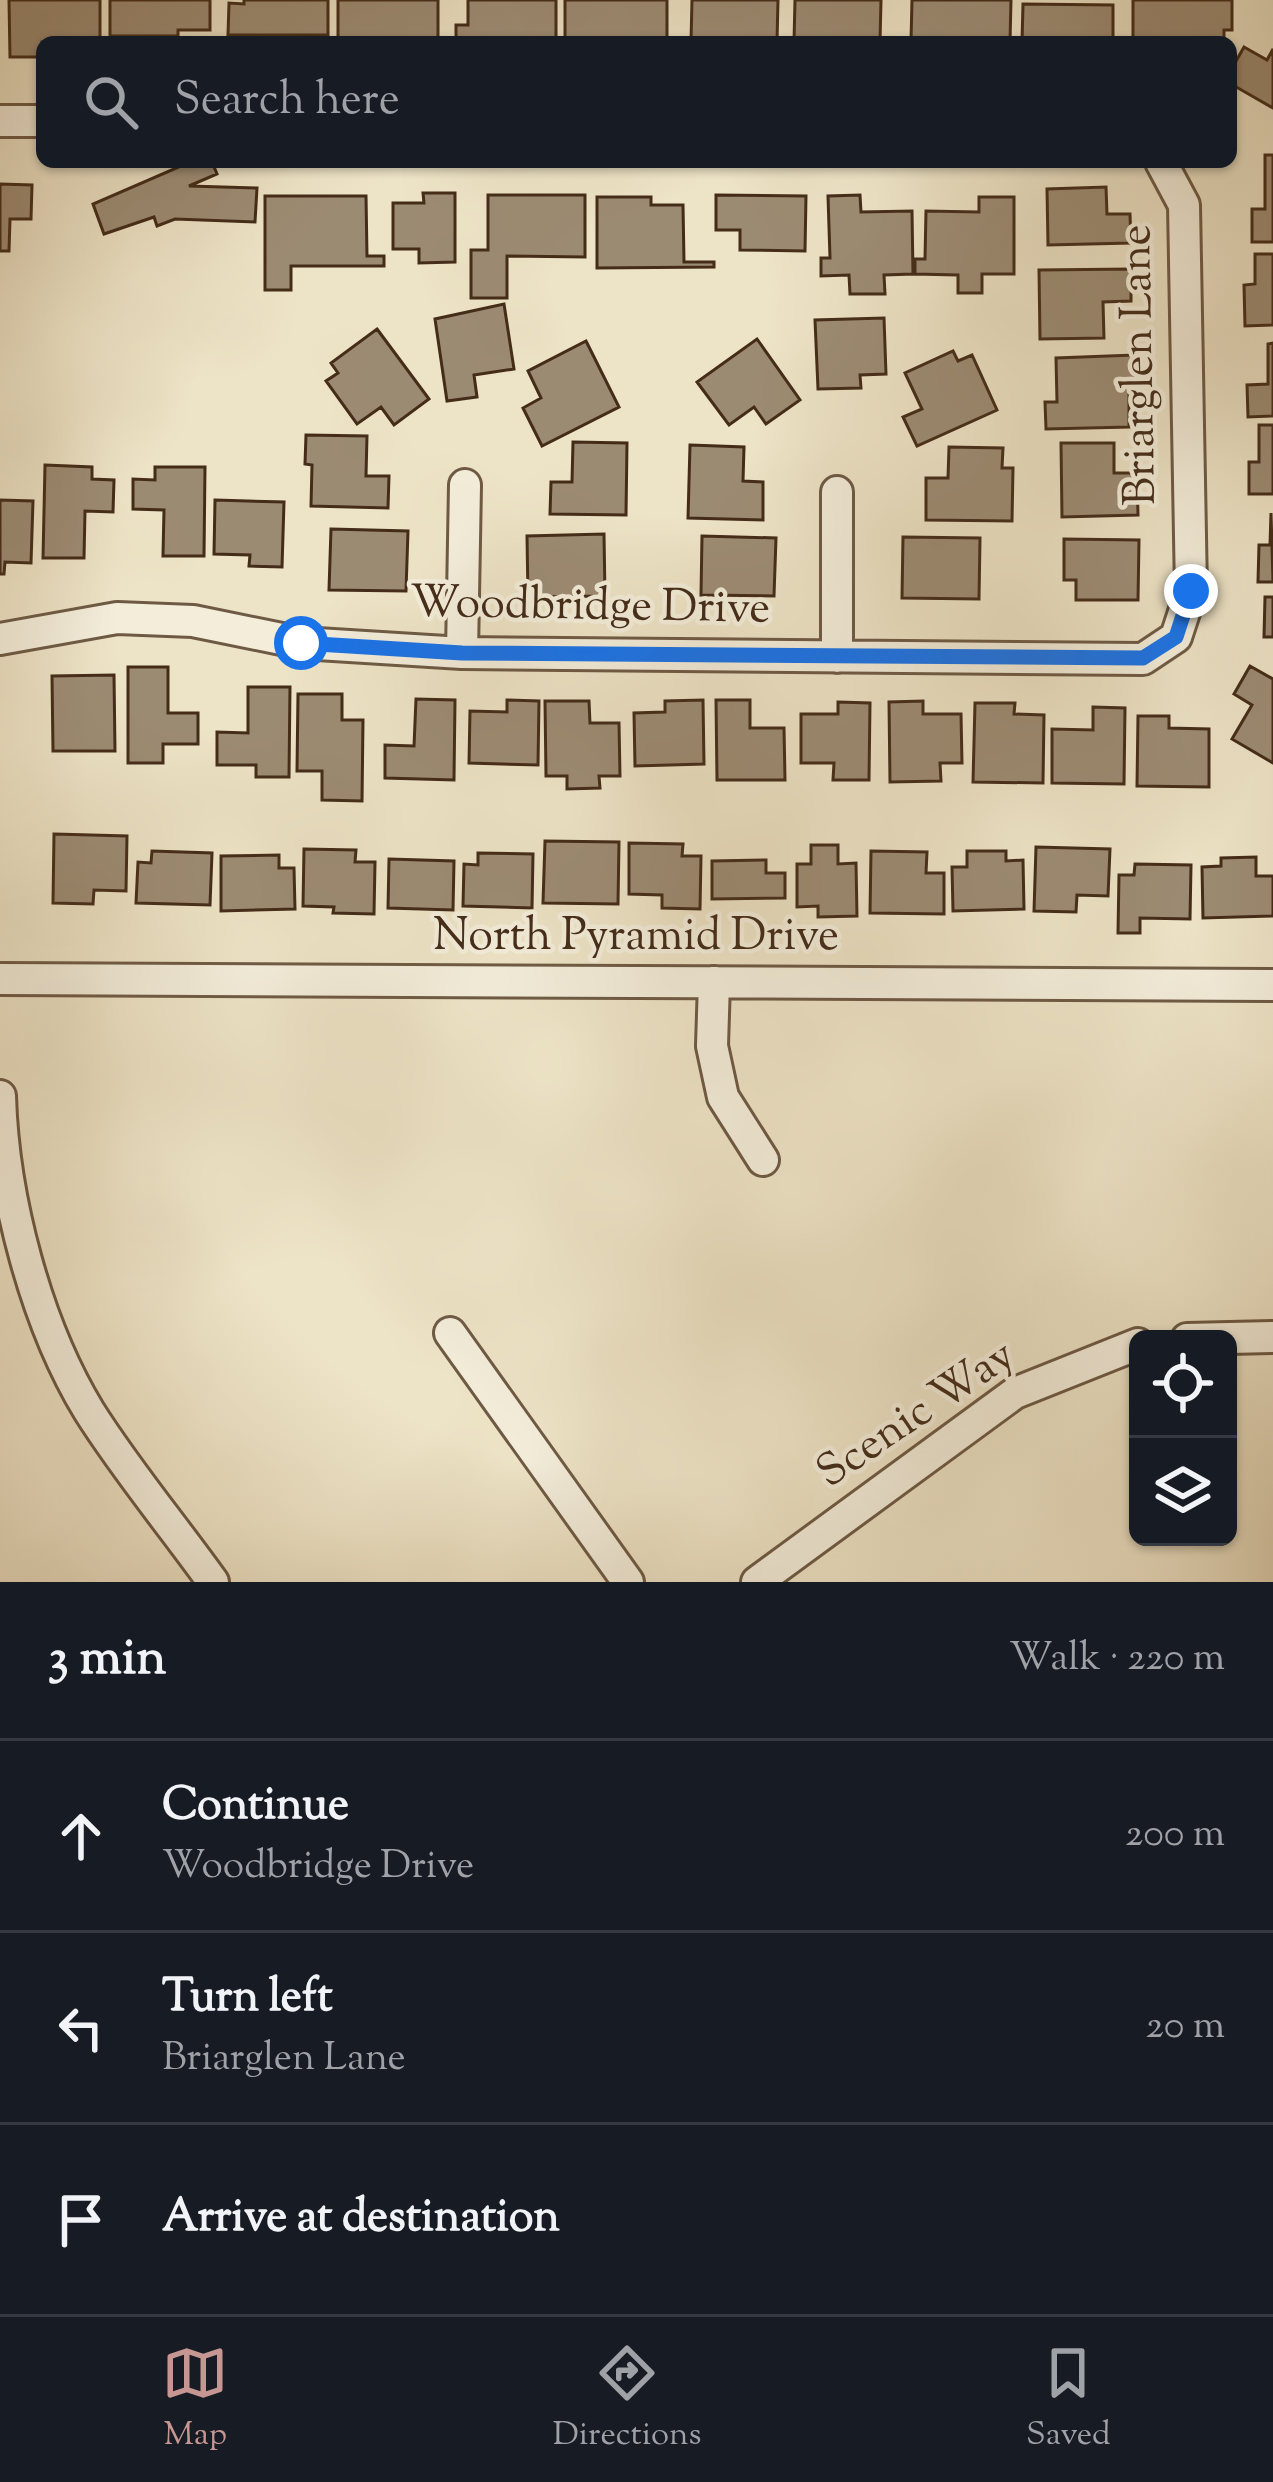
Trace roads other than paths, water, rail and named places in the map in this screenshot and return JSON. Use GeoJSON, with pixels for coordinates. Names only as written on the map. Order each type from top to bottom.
{"type":"FeatureCollection","features":[{"type":"Feature","properties":{"kind":"street"},"geometry":{"type":"LineString","coordinates":[[0,121],[36,121]]}},
{"type":"Feature","properties":{"kind":"street","name":"Briarglen Lane"},"geometry":{"type":"LineString","coordinates":[[1165,168],[1184,205],[1191,591],[1176,637]]}},
{"type":"Feature","properties":{"kind":"street"},"geometry":{"type":"LineString","coordinates":[[462,653],[465,485]]}},
{"type":"Feature","properties":{"kind":"street"},"geometry":{"type":"LineString","coordinates":[[838,492],[838,657]]}},
{"type":"Feature","properties":{"kind":"street","name":"Woodbridge Drive"},"geometry":{"type":"LineString","coordinates":[[0,639],[117,617],[193,620],[301,643],[462,653],[1143,658],[1176,637]]}},
{"type":"Feature","properties":{"kind":"street","name":"North Pyramid Drive"},"geometry":{"type":"LineString","coordinates":[[0,979],[1273,985]]}},
{"type":"Feature","properties":{"kind":"street"},"geometry":{"type":"LineString","coordinates":[[714,982],[712,1046],[722,1097],[763,1160]]}},
{"type":"Feature","properties":{"kind":"street"},"geometry":{"type":"LineString","coordinates":[[0,1096],[11,1201],[46,1321],[88,1410],[214,1582]]}},
{"type":"Feature","properties":{"kind":"street"},"geometry":{"type":"LineString","coordinates":[[450,1333],[628,1582]]}},
{"type":"Feature","properties":{"kind":"street"},"geometry":{"type":"LineString","coordinates":[[1237,1337],[1273,1336]]}},
{"type":"Feature","properties":{"kind":"street","name":"Scenic Way"},"geometry":{"type":"LineString","coordinates":[[757,1582],[1015,1393],[1129,1348]]}}]}
